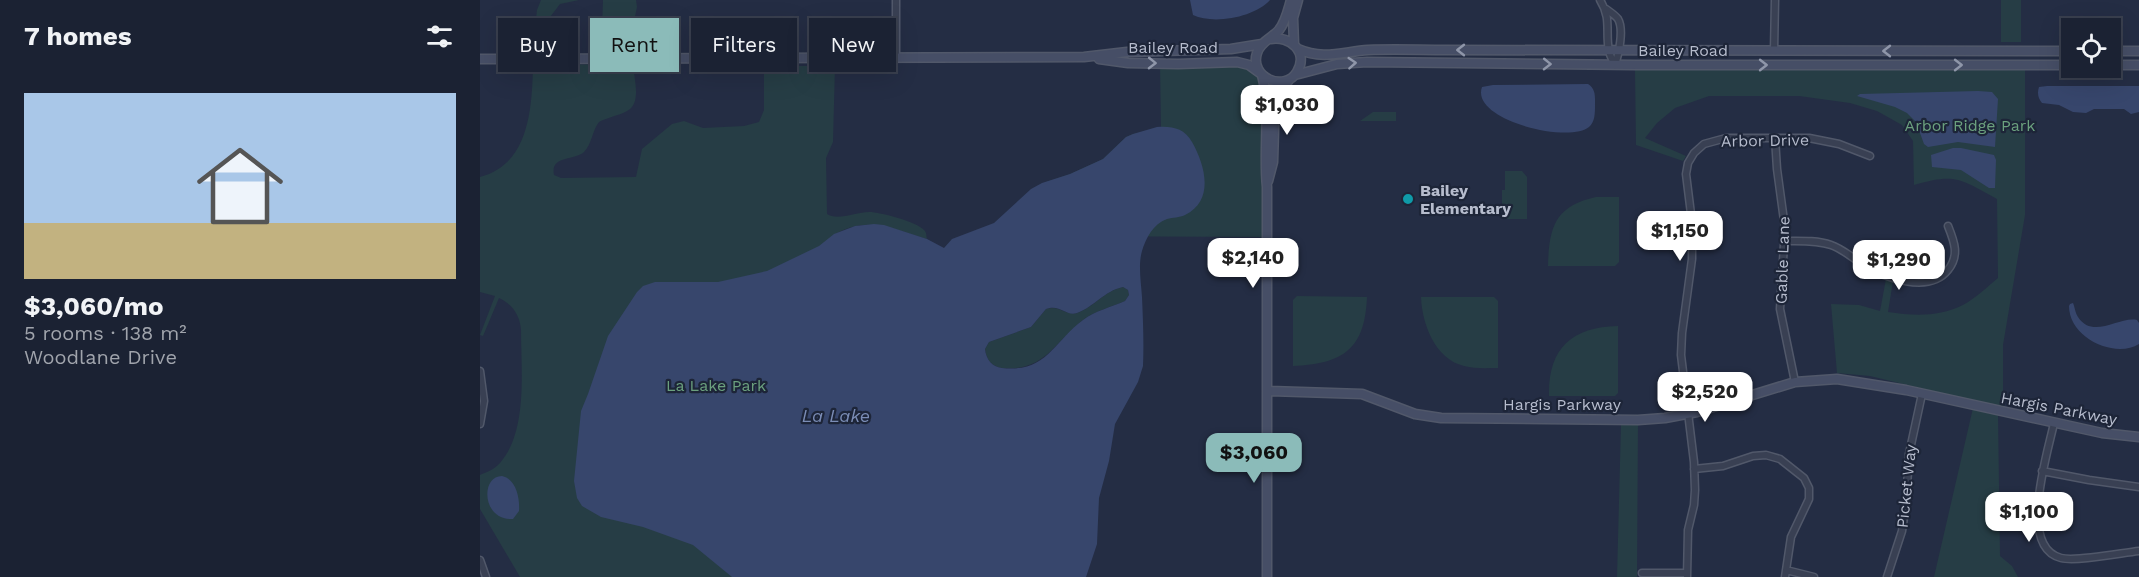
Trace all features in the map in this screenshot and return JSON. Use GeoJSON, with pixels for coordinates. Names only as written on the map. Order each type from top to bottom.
{"type":"FeatureCollection","features":[{"type":"Feature","properties":{"kind":"main road"},"geometry":{"type":"LineString","coordinates":[[1267,577],[1267,187],[1264,161],[1266,97],[1256,60],[1257,51],[1283,25],[1291,0]]}},
{"type":"Feature","properties":{"kind":"main road"},"geometry":{"type":"LineString","coordinates":[[1267,187],[1273,162],[1275,99],[1280,90],[1294,76],[1301,59],[1296,46],[1293,18],[1298,0]]}},
{"type":"Feature","properties":{"kind":"main road"},"geometry":{"type":"LineString","coordinates":[[1266,41],[1283,38],[1296,46]]}},
{"type":"Feature","properties":{"kind":"main road","name":"Bailey Road"},"geometry":{"type":"LineString","coordinates":[[896,57],[1084,57],[1127,52],[1231,49],[1266,41]]}},
{"type":"Feature","properties":{"kind":"main road","name":"Bailey Road"},"geometry":{"type":"LineString","coordinates":[[1296,46],[1312,55],[1324,56],[1397,50],[2061,51]]}},
{"type":"Feature","properties":{"kind":"main road"},"geometry":{"type":"LineString","coordinates":[[2121,51],[2139,51]]}},
{"type":"Feature","properties":{"kind":"main road","name":"Bailey Road"},"geometry":{"type":"LineString","coordinates":[[480,59],[809,57]]}},
{"type":"Feature","properties":{"kind":"main road","name":"Bailey Road"},"geometry":{"type":"LineString","coordinates":[[1084,57],[1128,63],[1238,62],[1249,65],[1261,74]]}},
{"type":"Feature","properties":{"kind":"main road","name":"Bailey Road"},"geometry":{"type":"LineString","coordinates":[[1294,76],[1337,64],[1367,62],[2061,65]]}},
{"type":"Feature","properties":{"kind":"main road"},"geometry":{"type":"LineString","coordinates":[[2121,65],[2139,65]]}},
{"type":"Feature","properties":{"kind":"main road"},"geometry":{"type":"LineString","coordinates":[[1261,74],[1277,82],[1294,76]]}},
{"type":"Feature","properties":{"kind":"main road","name":"Hargis Parkway"},"geometry":{"type":"LineString","coordinates":[[1267,391],[1362,394],[1415,414],[1441,418],[1638,420],[1688,414],[1795,382],[1825,378],[1851,379],[2102,433],[2139,437]]}},
{"type":"Feature","properties":{"kind":"street"},"geometry":{"type":"LineString","coordinates":[[896,0],[896,18]]}},
{"type":"Feature","properties":{"kind":"street"},"geometry":{"type":"LineString","coordinates":[[1600,0],[1619,21],[1620,51],[1615,64]]}},
{"type":"Feature","properties":{"kind":"street"},"geometry":{"type":"LineString","coordinates":[[1774,51],[1775,0]]}},
{"type":"Feature","properties":{"kind":"street"},"geometry":{"type":"LineString","coordinates":[[1606,9],[1609,23],[1609,51],[1615,64]]}},
{"type":"Feature","properties":{"kind":"street","name":"Arbor Drive"},"geometry":{"type":"LineString","coordinates":[[1687,575],[1688,530],[1694,505],[1694,469],[1681,355],[1692,259],[1692,222],[1686,168],[1694,153],[1709,142],[1726,138],[1809,138],[1870,156]]}},
{"type":"Feature","properties":{"kind":"street","name":"Gable Lane"},"geometry":{"type":"LineString","coordinates":[[1776,138],[1785,241],[1780,309],[1795,382]]}},
{"type":"Feature","properties":{"kind":"street"},"geometry":{"type":"LineString","coordinates":[[1785,241],[1827,243],[1874,271],[1899,279],[1925,282],[1943,275],[1954,258],[1955,246],[1948,226]]}},
{"type":"Feature","properties":{"kind":"street"},"geometry":{"type":"LineString","coordinates":[[480,371],[484,400],[480,424]]}},
{"type":"Feature","properties":{"kind":"street","name":"Picket Way"},"geometry":{"type":"LineString","coordinates":[[1887,577],[1899,544],[1905,516],[1909,454],[1922,394]]}},
{"type":"Feature","properties":{"kind":"street"},"geometry":{"type":"LineString","coordinates":[[2054,423],[2039,489],[2040,536],[2043,543],[2050,552],[2070,559],[2139,550]]}},
{"type":"Feature","properties":{"kind":"street"},"geometry":{"type":"LineString","coordinates":[[1694,469],[1723,466],[1753,456],[1766,455],[1780,459],[1804,478],[1809,488],[1809,499],[1791,537],[1786,574],[1814,577]]}},
{"type":"Feature","properties":{"kind":"street"},"geometry":{"type":"LineString","coordinates":[[2042,471],[2139,487]]}},
{"type":"Feature","properties":{"kind":"street"},"geometry":{"type":"LineString","coordinates":[[480,560],[486,577]]}},
{"type":"Feature","properties":{"kind":"street"},"geometry":{"type":"LineString","coordinates":[[1642,573],[1687,575]]}},
{"type":"Feature","properties":{"kind":"green space"},"geometry":{"type":"Polygon","coordinates":[[[541,0],[579,0],[560,4],[549,18],[536,18],[541,0]]]}},
{"type":"Feature","properties":{"kind":"green space"},"geometry":{"type":"Polygon","coordinates":[[[603,0],[636,0],[635,18],[602,18],[603,0]]]}},
{"type":"Feature","properties":{"kind":"green space"},"geometry":{"type":"Polygon","coordinates":[[[2001,0],[2021,0],[2021,42],[2001,42],[2001,0]]]}},
{"type":"Feature","properties":{"kind":"green space"},"geometry":{"type":"Polygon","coordinates":[[[1232,62],[1262,75],[1267,237],[1046,236],[1046,182],[1103,159],[1126,137],[1161,127],[1160,63],[1232,62]]]}},
{"type":"Feature","properties":{"kind":"green space","name":"La Lake Park"},"geometry":{"type":"Polygon","coordinates":[[[578,64],[590,65],[590,72],[634,72],[636,97],[632,108],[599,122],[584,152],[559,161],[554,169],[554,175],[561,178],[636,177],[642,149],[672,124],[684,121],[703,128],[744,126],[759,122],[764,110],[764,72],[797,72],[797,66],[809,66],[809,72],[835,72],[833,142],[826,158],[827,214],[836,217],[874,212],[920,227],[926,232],[927,239],[891,228],[868,225],[845,229],[832,236],[899,577],[520,577],[480,509],[480,475],[498,465],[509,450],[519,417],[522,381],[521,330],[517,315],[508,303],[499,298],[483,336],[480,335],[495,296],[480,292],[480,177],[497,170],[509,160],[518,147],[525,132],[533,72],[578,72],[578,64]]]}},
{"type":"Feature","properties":{"kind":"green space","name":"Arbor Ridge Park"},"geometry":{"type":"Polygon","coordinates":[[[2025,69],[2025,215],[2003,345],[2003,408],[1870,376],[1837,373],[1831,304],[1859,305],[1880,311],[1886,279],[1893,281],[1888,312],[1936,314],[1963,305],[1998,278],[1997,199],[1957,180],[1939,179],[1914,185],[1913,141],[1902,125],[1877,111],[1850,103],[1799,96],[1709,96],[1675,108],[1657,123],[1645,138],[1686,156],[1683,161],[1636,145],[1635,70],[2025,69]]]}},
{"type":"Feature","properties":{"kind":"green space"},"geometry":{"type":"Polygon","coordinates":[[[1373,112],[1396,112],[1396,121],[1360,121],[1373,112]]]}},
{"type":"Feature","properties":{"kind":"green space"},"geometry":{"type":"Polygon","coordinates":[[[1505,171],[1522,171],[1527,177],[1527,219],[1502,219],[1502,190],[1505,190],[1505,171]]]}},
{"type":"Feature","properties":{"kind":"green space"},"geometry":{"type":"Polygon","coordinates":[[[1596,197],[1619,197],[1619,262],[1615,266],[1548,266],[1550,240],[1557,220],[1571,206],[1596,197]]]}},
{"type":"Feature","properties":{"kind":"green space"},"geometry":{"type":"Polygon","coordinates":[[[1123,287],[1128,290],[1129,295],[1125,301],[1083,320],[1039,360],[1016,368],[1002,368],[995,366],[988,359],[985,349],[989,342],[1031,327],[1046,309],[1055,308],[1073,314],[1077,313],[1110,292],[1123,287]]]}},
{"type":"Feature","properties":{"kind":"green space"},"geometry":{"type":"Polygon","coordinates":[[[1297,296],[1367,297],[1362,329],[1348,350],[1325,362],[1293,366],[1293,300],[1297,296]]]}},
{"type":"Feature","properties":{"kind":"green space"},"geometry":{"type":"Polygon","coordinates":[[[1421,297],[1494,297],[1498,301],[1498,368],[1468,367],[1445,356],[1427,329],[1421,297]]]}},
{"type":"Feature","properties":{"kind":"green space"},"geometry":{"type":"Polygon","coordinates":[[[1618,326],[1618,393],[1615,396],[1549,396],[1553,365],[1558,353],[1566,344],[1575,336],[1587,331],[1618,326]]]}},
{"type":"Feature","properties":{"kind":"green space"},"geometry":{"type":"Polygon","coordinates":[[[1973,408],[1998,414],[2000,556],[2012,566],[2018,577],[1934,577],[1973,408]]]}},
{"type":"Feature","properties":{"kind":"green space"},"geometry":{"type":"Polygon","coordinates":[[[1638,423],[1637,577],[1617,577],[1621,425],[1638,423]]]}},
{"type":"Feature","properties":{"kind":"water"},"geometry":{"type":"Polygon","coordinates":[[[1190,0],[1270,0],[1245,15],[1212,19],[1193,15],[1190,0]]]}},
{"type":"Feature","properties":{"kind":"water"},"geometry":{"type":"Polygon","coordinates":[[[1588,84],[1594,93],[1594,117],[1589,127],[1578,132],[1543,131],[1524,126],[1505,119],[1491,110],[1482,99],[1482,87],[1493,85],[1588,84]]]}},
{"type":"Feature","properties":{"kind":"water"},"geometry":{"type":"Polygon","coordinates":[[[2139,86],[2139,112],[2131,114],[2124,109],[2094,109],[2086,113],[2073,112],[2059,105],[2042,103],[2038,95],[2039,87],[2139,86]]]}},
{"type":"Feature","properties":{"kind":"water"},"geometry":{"type":"Polygon","coordinates":[[[1992,92],[1998,99],[1995,147],[1958,142],[1928,147],[1924,144],[1916,122],[1907,113],[1895,107],[1857,96],[1860,94],[1992,92]]]}},
{"type":"Feature","properties":{"kind":"water","name":"La Lake"},"geometry":{"type":"Polygon","coordinates":[[[1162,127],[1177,129],[1185,134],[1197,151],[1205,182],[1201,201],[1183,216],[1162,221],[1148,236],[1142,251],[1140,268],[1143,366],[1138,382],[1115,424],[1109,461],[1099,498],[1097,544],[1086,577],[732,577],[693,545],[643,527],[601,517],[582,506],[577,498],[574,481],[581,411],[608,336],[643,286],[655,282],[718,282],[767,271],[819,246],[834,234],[855,226],[884,225],[927,239],[944,248],[952,239],[994,223],[1031,189],[1103,159],[1126,137],[1162,127]],[[1123,287],[1116,289],[1089,307],[1073,314],[1056,308],[1046,309],[1031,327],[989,342],[985,349],[987,356],[992,364],[1002,368],[1029,366],[1048,354],[1083,320],[1125,301],[1129,295],[1128,290],[1123,287]]]}},
{"type":"Feature","properties":{"kind":"water"},"geometry":{"type":"Polygon","coordinates":[[[1953,148],[1994,155],[1996,160],[1995,188],[1989,188],[1961,170],[1932,167],[1931,155],[1953,148]]]}},
{"type":"Feature","properties":{"kind":"water"},"geometry":{"type":"Polygon","coordinates":[[[2073,303],[2078,317],[2084,324],[2091,327],[2137,320],[2139,344],[2118,349],[2095,343],[2077,328],[2071,317],[2069,306],[2073,303]]]}},
{"type":"Feature","properties":{"kind":"water"},"geometry":{"type":"Polygon","coordinates":[[[502,476],[511,481],[518,495],[519,511],[513,519],[503,518],[490,506],[488,490],[490,483],[502,476]]]}},
{"type":"Feature","properties":{"kind":"place","name":"Bailey Elementary"},"geometry":{"type":"Point","coordinates":[1408,199]}}]}
